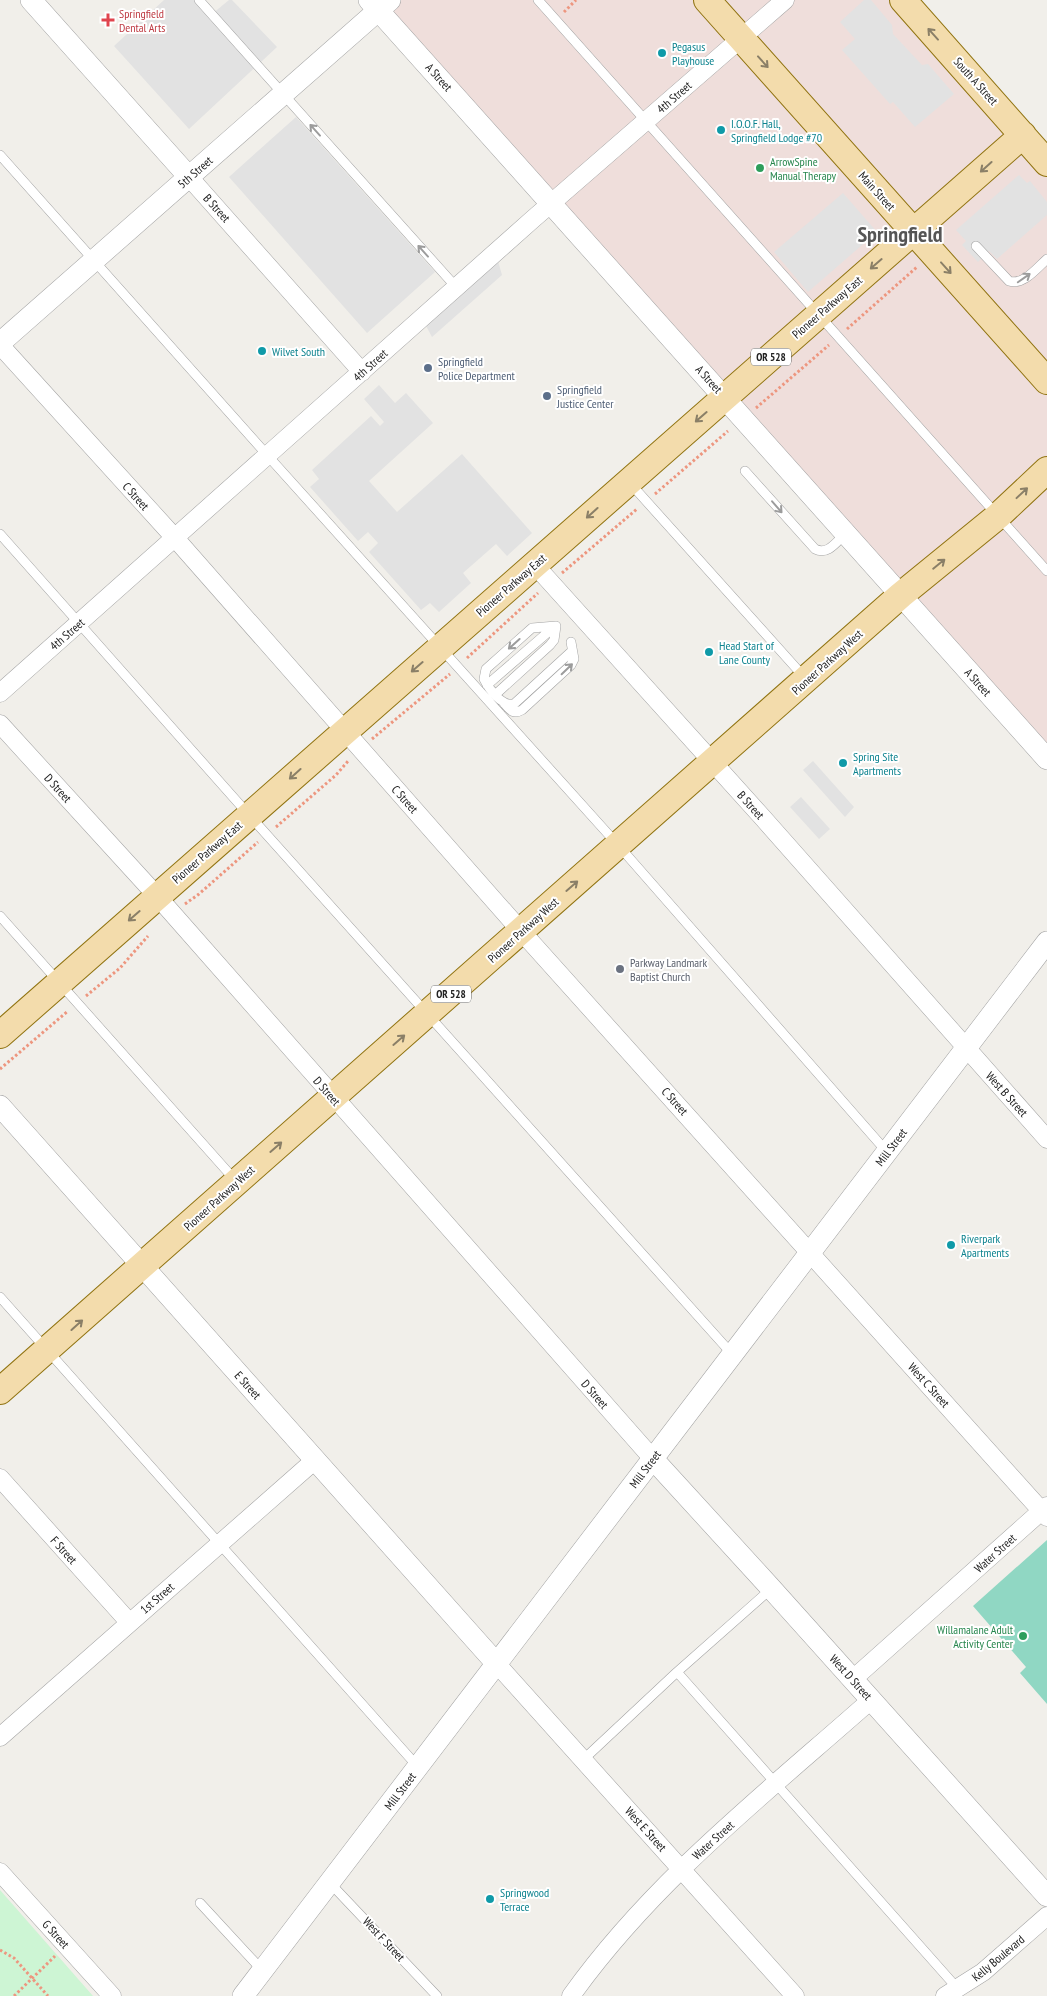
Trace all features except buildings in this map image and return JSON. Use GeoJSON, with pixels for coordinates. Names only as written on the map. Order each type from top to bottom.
{"type":"FeatureCollection","features":[{"type":"Feature","properties":{"kind":"main road","name":"Main Street"},"geometry":{"type":"LineString","coordinates":[[707,0],[1047,381]]}},
{"type":"Feature","properties":{"kind":"main road","name":"South A Street"},"geometry":{"type":"LineString","coordinates":[[903,0],[1047,163]]}},
{"type":"Feature","properties":{"kind":"main road","name":"Pioneer Parkway East"},"geometry":{"type":"LineString","coordinates":[[0,1035],[1023,134]]}},
{"type":"Feature","properties":{"kind":"main road","name":"Pioneer Parkway West"},"geometry":{"type":"LineString","coordinates":[[0,1391],[429,1014],[521,930],[807,680],[901,595],[998,516],[1047,470]]}},
{"type":"Feature","properties":{"kind":"street","name":"B Street"},"geometry":{"type":"LineString","coordinates":[[31,0],[362,372]]}},
{"type":"Feature","properties":{"kind":"street","name":"4th Street"},"geometry":{"type":"LineString","coordinates":[[0,693],[551,203],[785,0]]}},
{"type":"Feature","properties":{"kind":"street","name":"5th Street"},"geometry":{"type":"LineString","coordinates":[[0,344],[283,95],[379,3]]}},
{"type":"Feature","properties":{"kind":"street","name":"A Street"},"geometry":{"type":"LineString","coordinates":[[379,3],[551,203],[1047,759]]}},
{"type":"Feature","properties":{"kind":"street","name":"C Street"},"geometry":{"type":"LineString","coordinates":[[0,344],[175,538],[344,731],[810,1253]]}},
{"type":"Feature","properties":{"kind":"street","name":"B Street"},"geometry":{"type":"LineString","coordinates":[[534,564],[966,1048]]}},
{"type":"Feature","properties":{"kind":"street","name":"D Street"},"geometry":{"type":"LineString","coordinates":[[0,724],[157,896],[653,1459]]}},
{"type":"Feature","properties":{"kind":"street","name":"Mill Street"},"geometry":{"type":"LineString","coordinates":[[243,1996],[1047,942]]}},
{"type":"Feature","properties":{"kind":"street","name":"West B Street"},"geometry":{"type":"LineString","coordinates":[[966,1048],[1047,1139]]}},
{"type":"Feature","properties":{"kind":"street","name":"E Street"},"geometry":{"type":"LineString","coordinates":[[0,1106],[496,1663]]}},
{"type":"Feature","properties":{"kind":"street","name":"West C Street"},"geometry":{"type":"LineString","coordinates":[[810,1253],[1045,1511]]}},
{"type":"Feature","properties":{"kind":"street","name":"West D Street"},"geometry":{"type":"LineString","coordinates":[[653,1459],[772,1588],[1047,1896]]}},
{"type":"Feature","properties":{"kind":"street","name":"1st Street"},"geometry":{"type":"LineString","coordinates":[[0,1737],[316,1460]]}},
{"type":"Feature","properties":{"kind":"street","name":"F Street"},"geometry":{"type":"LineString","coordinates":[[0,1478],[129,1622]]}},
{"type":"Feature","properties":{"kind":"street","name":"Water Street"},"geometry":{"type":"LineString","coordinates":[[853,1679],[1045,1511]]}},
{"type":"Feature","properties":{"kind":"street","name":"West E Street"},"geometry":{"type":"LineString","coordinates":[[496,1663],[795,1996]]}},
{"type":"Feature","properties":{"kind":"street","name":"Water Street"},"geometry":{"type":"LineString","coordinates":[[571,1996],[638,1913],[681,1869],[871,1700]]}},
{"type":"Feature","properties":{"kind":"street","name":"G Street"},"geometry":{"type":"LineString","coordinates":[[0,1872],[112,1996]]}},
{"type":"Feature","properties":{"kind":"street","name":"Kelly Boulevard"},"geometry":{"type":"LineString","coordinates":[[952,1992],[983,1972],[1047,1916]]}},
{"type":"Feature","properties":{"kind":"lane"},"geometry":{"type":"LineString","coordinates":[[199,0],[456,287]]}},
{"type":"Feature","properties":{"kind":"lane"},"geometry":{"type":"LineString","coordinates":[[538,0],[1047,571]]}},
{"type":"Feature","properties":{"kind":"lane"},"geometry":{"type":"LineString","coordinates":[[0,155],[618,845],[887,1152]]}},
{"type":"Feature","properties":{"kind":"lane"},"geometry":{"type":"LineString","coordinates":[[976,246],[1010,282],[1015,284],[1021,282],[1047,259]]}},
{"type":"Feature","properties":{"kind":"lane"},"geometry":{"type":"LineString","coordinates":[[745,471],[815,549],[820,552],[828,551],[846,533]]}},
{"type":"Feature","properties":{"kind":"lane"},"geometry":{"type":"LineString","coordinates":[[628,481],[807,680]]}},
{"type":"Feature","properties":{"kind":"lane"},"geometry":{"type":"LineString","coordinates":[[0,534],[732,1354]]}},
{"type":"Feature","properties":{"kind":"lane"},"geometry":{"type":"LineString","coordinates":[[556,626],[532,628],[486,669],[484,679],[487,685],[508,705],[519,700],[571,647]]}},
{"type":"Feature","properties":{"kind":"lane"},"geometry":{"type":"LineString","coordinates":[[487,685],[548,630],[556,626]]}},
{"type":"Feature","properties":{"kind":"lane"},"geometry":{"type":"LineString","coordinates":[[496,694],[550,645],[554,640],[556,626]]}},
{"type":"Feature","properties":{"kind":"lane"},"geometry":{"type":"LineString","coordinates":[[0,916],[237,1182]]}},
{"type":"Feature","properties":{"kind":"lane"},"geometry":{"type":"LineString","coordinates":[[0,1297],[418,1768]]}},
{"type":"Feature","properties":{"kind":"lane"},"geometry":{"type":"LineString","coordinates":[[584,1760],[677,1672],[772,1588]]}},
{"type":"Feature","properties":{"kind":"lane"},"geometry":{"type":"LineString","coordinates":[[677,1672],[776,1784],[952,1992]]}},
{"type":"Feature","properties":{"kind":"lane","name":"West F Street"},"geometry":{"type":"LineString","coordinates":[[330,1883],[437,1996]]}},
{"type":"Feature","properties":{"kind":"lane"},"geometry":{"type":"LineString","coordinates":[[200,1903],[263,1970]]}},
{"type":"Feature","properties":{"kind":"path"},"geometry":{"type":"LineString","coordinates":[[14,1996],[66,1945]]}},
{"type":"Feature","properties":{"kind":"path"},"geometry":{"type":"LineString","coordinates":[[0,1950],[14,1958],[48,1996]]}},
{"type":"Feature","properties":{"kind":"shaded area"},"geometry":{"type":"Polygon","coordinates":[[[164,0],[199,0],[212,14],[229,0],[232,0],[277,47],[189,129],[114,46],[164,0]]]}},
{"type":"Feature","properties":{"kind":"shaded area"},"geometry":{"type":"Polygon","coordinates":[[[390,0],[896,0],[1047,171],[1047,759],[379,10],[390,0]]]}},
{"type":"Feature","properties":{"kind":"shaded area"},"geometry":{"type":"Polygon","coordinates":[[[864,0],[871,0],[892,25],[893,34],[922,65],[928,64],[954,94],[915,127],[893,102],[890,104],[842,50],[855,39],[840,22],[864,0]]]}},
{"type":"Feature","properties":{"kind":"shaded area"},"geometry":{"type":"Polygon","coordinates":[[[296,117],[435,272],[367,333],[229,177],[296,117]]]}},
{"type":"Feature","properties":{"kind":"shaded area"},"geometry":{"type":"Polygon","coordinates":[[[1019,175],[1027,183],[1030,181],[1047,202],[1047,215],[997,259],[989,251],[978,262],[962,245],[966,241],[956,230],[1019,175]]]}},
{"type":"Feature","properties":{"kind":"shaded area"},"geometry":{"type":"Polygon","coordinates":[[[843,193],[877,232],[808,292],[774,252],[843,193]]]}},
{"type":"Feature","properties":{"kind":"shaded area"},"geometry":{"type":"Polygon","coordinates":[[[498,261],[502,275],[432,337],[425,324],[498,261]]]}},
{"type":"Feature","properties":{"kind":"shaded area"},"geometry":{"type":"Polygon","coordinates":[[[379,385],[395,403],[406,393],[433,423],[369,481],[397,512],[462,454],[532,533],[507,556],[496,544],[463,573],[471,583],[439,612],[430,603],[421,610],[369,552],[378,543],[368,532],[358,541],[310,487],[319,479],[312,470],[371,416],[380,426],[384,422],[364,399],[379,385]]]}},
{"type":"Feature","properties":{"kind":"shaded area"},"geometry":{"type":"Polygon","coordinates":[[[813,761],[854,807],[845,817],[803,770],[813,761]]]}},
{"type":"Feature","properties":{"kind":"shaded area"},"geometry":{"type":"Polygon","coordinates":[[[801,797],[830,829],[819,839],[790,807],[801,797]]]}},
{"type":"Feature","properties":{"kind":"green space","name":"Willamalane Adult Activity Center"},"geometry":{"type":"Polygon","coordinates":[[[1047,1540],[1047,1704],[1020,1673],[1026,1667],[973,1606],[1047,1540]]]}},
{"type":"Feature","properties":{"kind":"green space"},"geometry":{"type":"Polygon","coordinates":[[[0,1890],[93,1996],[0,1996],[0,1890]]]}},
{"type":"Feature","properties":{"kind":"place","name":"Springfield Dental Arts"},"geometry":{"type":"Point","coordinates":[108,20]}},
{"type":"Feature","properties":{"kind":"place","name":"Pegasus Playhouse"},"geometry":{"type":"Point","coordinates":[662,53]}},
{"type":"Feature","properties":{"kind":"place","name":"I.O.O.F. Hall, Springfield Lodge #70"},"geometry":{"type":"Point","coordinates":[721,130]}},
{"type":"Feature","properties":{"kind":"place","name":"ArrowSpine Manual Therapy"},"geometry":{"type":"Point","coordinates":[760,168]}},
{"type":"Feature","properties":{"kind":"place","name":"Wilvet South"},"geometry":{"type":"Point","coordinates":[262,351]}},
{"type":"Feature","properties":{"kind":"place","name":"Springfield Police Department"},"geometry":{"type":"Point","coordinates":[428,368]}},
{"type":"Feature","properties":{"kind":"place","name":"Springfield Justice Center"},"geometry":{"type":"Point","coordinates":[547,396]}},
{"type":"Feature","properties":{"kind":"place","name":"Head Start of Lane County"},"geometry":{"type":"Point","coordinates":[709,652]}},
{"type":"Feature","properties":{"kind":"place","name":"Spring Site Apartments"},"geometry":{"type":"Point","coordinates":[843,763]}},
{"type":"Feature","properties":{"kind":"place","name":"Parkway Landmark Baptist Church"},"geometry":{"type":"Point","coordinates":[620,969]}},
{"type":"Feature","properties":{"kind":"place","name":"Riverpark Apartments"},"geometry":{"type":"Point","coordinates":[951,1245]}},
{"type":"Feature","properties":{"kind":"place","name":"Willamalane Adult Activity Center"},"geometry":{"type":"Point","coordinates":[1023,1636]}},
{"type":"Feature","properties":{"kind":"place","name":"Springwood Terrace"},"geometry":{"type":"Point","coordinates":[490,1899]}},
{"type":"Feature","properties":{"kind":"district","name":"Springfield"},"geometry":{"type":"Point","coordinates":[900,234]}}]}
